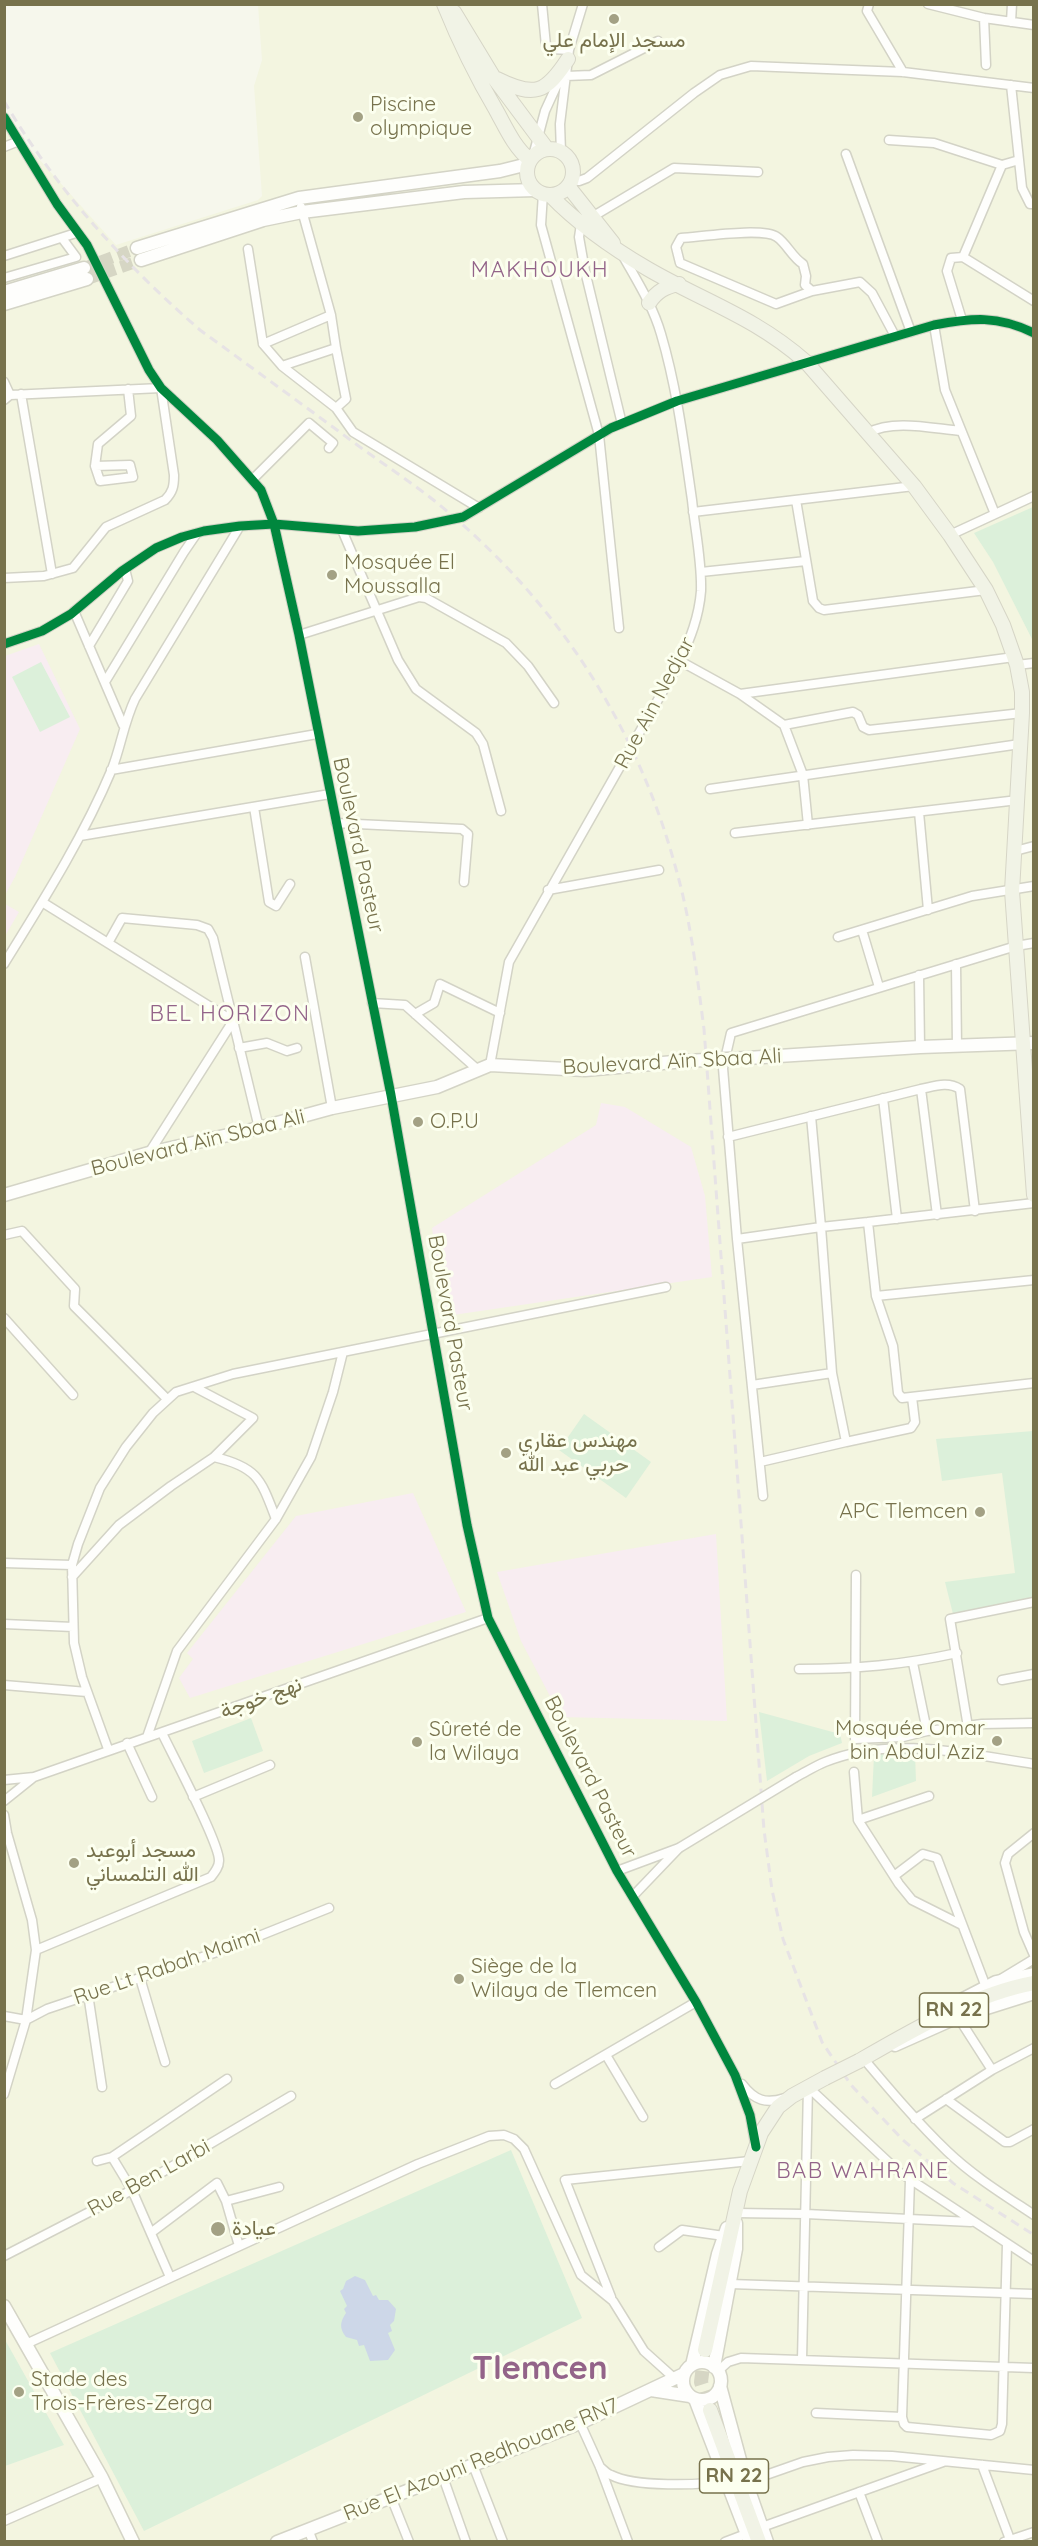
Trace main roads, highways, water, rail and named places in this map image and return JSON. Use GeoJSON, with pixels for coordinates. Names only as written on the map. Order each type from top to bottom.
{"type":"FeatureCollection","features":[{"type":"Feature","properties":{"kind":"main road"},"geometry":{"type":"LineString","coordinates":[[444,4],[462,48],[480,83],[520,151],[531,160]]}},
{"type":"Feature","properties":{"kind":"main road"},"geometry":{"type":"LineString","coordinates":[[450,4],[494,78],[542,144],[561,152],[571,164],[569,183],[563,191],[464,192],[302,212],[263,220],[139,254],[299,198],[500,171],[531,160]]}},
{"type":"Feature","properties":{"kind":"main road"},"geometry":{"type":"LineString","coordinates":[[494,78],[523,90],[538,90],[554,81],[569,54]]}},
{"type":"Feature","properties":{"kind":"main road"},"geometry":{"type":"LineString","coordinates":[[542,144],[531,160],[528,178],[543,193],[587,221],[621,252],[650,270],[765,329],[806,363],[914,486],[986,590],[1003,625],[1016,661],[1022,692],[1012,891],[1027,1044],[1034,1195]]}},
{"type":"Feature","properties":{"kind":"main road"},"geometry":{"type":"LineString","coordinates":[[569,183],[587,221]]}},
{"type":"Feature","properties":{"kind":"main road"},"geometry":{"type":"LineString","coordinates":[[4,292],[86,274],[4,304]]}},
{"type":"Feature","properties":{"kind":"main road"},"geometry":{"type":"LineString","coordinates":[[649,303],[656,293],[667,286],[679,284]]}},
{"type":"Feature","properties":{"kind":"main road","name":"Boulevard Aïn Sbaa Ali"},"geometry":{"type":"LineString","coordinates":[[4,1195],[149,1153],[332,1108],[437,1087],[484,1067],[585,1070],[685,1061],[920,1047],[1027,1044]]}},
{"type":"Feature","properties":{"kind":"main road"},"geometry":{"type":"LineString","coordinates":[[880,2050],[903,2031],[991,1984],[1034,1974]]}},
{"type":"Feature","properties":{"kind":"main road","name":"RN 22"},"geometry":{"type":"LineString","coordinates":[[705,2350],[735,2213],[750,2161],[766,2122],[792,2096],[861,2059],[993,1993],[1034,1983]]}},
{"type":"Feature","properties":{"kind":"main road"},"geometry":{"type":"LineString","coordinates":[[880,2050],[910,2040],[958,2017],[1034,1993]]}},
{"type":"Feature","properties":{"kind":"main road"},"geometry":{"type":"LineString","coordinates":[[735,2213],[724,2236],[683,2372],[684,2386],[693,2397],[748,2538]]}},
{"type":"Feature","properties":{"kind":"main road"},"geometry":{"type":"LineString","coordinates":[[735,2213],[737,2238],[716,2369],[746,2482],[767,2541]]}},
{"type":"Feature","properties":{"kind":"main road"},"geometry":{"type":"LineString","coordinates":[[7,2311],[134,2539]]}},
{"type":"Feature","properties":{"kind":"main road"},"geometry":{"type":"LineString","coordinates":[[683,2372],[706,2362],[716,2369]]}},
{"type":"Feature","properties":{"kind":"main road","name":"Rue El Azouni Redhouane RN7"},"geometry":{"type":"LineString","coordinates":[[277,2541],[580,2423],[651,2390],[683,2372]]}},
{"type":"Feature","properties":{"kind":"main road"},"geometry":{"type":"LineString","coordinates":[[651,2390],[708,2399],[717,2392],[720,2386]]}},
{"type":"Feature","properties":{"kind":"main road","name":"RN 22"},"geometry":{"type":"LineString","coordinates":[[710,2410],[759,2541]]}},
{"type":"Feature","properties":{"kind":"water"},"geometry":{"type":"Polygon","coordinates":[[[355,2276],[365,2280],[373,2296],[376,2295],[379,2300],[388,2300],[396,2309],[394,2321],[390,2325],[392,2331],[388,2333],[395,2350],[388,2360],[370,2361],[364,2345],[359,2346],[357,2340],[346,2337],[342,2331],[342,2322],[346,2313],[344,2309],[347,2306],[340,2291],[346,2281],[355,2276]]]}},
{"type":"Feature","properties":{"kind":"tunnel"},"geometry":{"type":"LineString","coordinates":[[84,268],[137,248]]}},
{"type":"Feature","properties":{"kind":"tunnel"},"geometry":{"type":"LineString","coordinates":[[87,279],[141,260]]}},
{"type":"Feature","properties":{"kind":"tunnel"},"geometry":{"type":"LineString","coordinates":[[705,2350],[701,2382],[710,2410]]}},
{"type":"Feature","properties":{"kind":"railway"},"geometry":{"type":"LineString","coordinates":[[4,101],[24,133],[69,194],[118,251],[172,305],[200,330],[433,500],[494,554],[563,634],[592,677],[641,769],[660,818],[681,889],[690,929],[704,1029],[764,1830],[772,1890],[783,1939],[822,2042],[851,2085],[903,2140],[953,2183],[1034,2235]]}},
{"type":"Feature","properties":{"kind":"place","name":"مسجد الإمام علي"},"geometry":{"type":"Point","coordinates":[614,19]}},
{"type":"Feature","properties":{"kind":"place","name":"Piscine olympique"},"geometry":{"type":"Point","coordinates":[358,117]}},
{"type":"Feature","properties":{"kind":"place","name":"Mosquée El Moussalla"},"geometry":{"type":"Point","coordinates":[332,575]}},
{"type":"Feature","properties":{"kind":"place","name":"O.P.U"},"geometry":{"type":"Point","coordinates":[418,1122]}},
{"type":"Feature","properties":{"kind":"place","name":"مهندس عقاري حربي عبد الله"},"geometry":{"type":"Point","coordinates":[506,1453]}},
{"type":"Feature","properties":{"kind":"place","name":"APC Tlemcen"},"geometry":{"type":"Point","coordinates":[980,1512]}},
{"type":"Feature","properties":{"kind":"place","name":"Mosquée Omar bin Abdul Aziz"},"geometry":{"type":"Point","coordinates":[997,1741]}},
{"type":"Feature","properties":{"kind":"place","name":"Sûreté de la Wilaya"},"geometry":{"type":"Point","coordinates":[417,1742]}},
{"type":"Feature","properties":{"kind":"place","name":"مسجد أبوعبد الله التلمساني"},"geometry":{"type":"Point","coordinates":[74,1863]}},
{"type":"Feature","properties":{"kind":"place","name":"Siège de la Wilaya de Tlemcen"},"geometry":{"type":"Point","coordinates":[459,1979]}},
{"type":"Feature","properties":{"kind":"place","name":"عيادة"},"geometry":{"type":"Point","coordinates":[218,2229]}},
{"type":"Feature","properties":{"kind":"place","name":"Stade des Trois-Frères-Zerga"},"geometry":{"type":"Point","coordinates":[19,2392]}},
{"type":"Feature","properties":{"kind":"district","name":"MAKHOUKH"},"geometry":{"type":"Point","coordinates":[540,270]}},
{"type":"Feature","properties":{"kind":"district","name":"BEL HORIZON"},"geometry":{"type":"Point","coordinates":[230,1014]}},
{"type":"Feature","properties":{"kind":"district","name":"BAB WAHRANE"},"geometry":{"type":"Point","coordinates":[863,2171]}},
{"type":"Feature","properties":{"kind":"district","name":"Tlemcen"},"geometry":{"type":"Point","coordinates":[540,2369]}}]}
